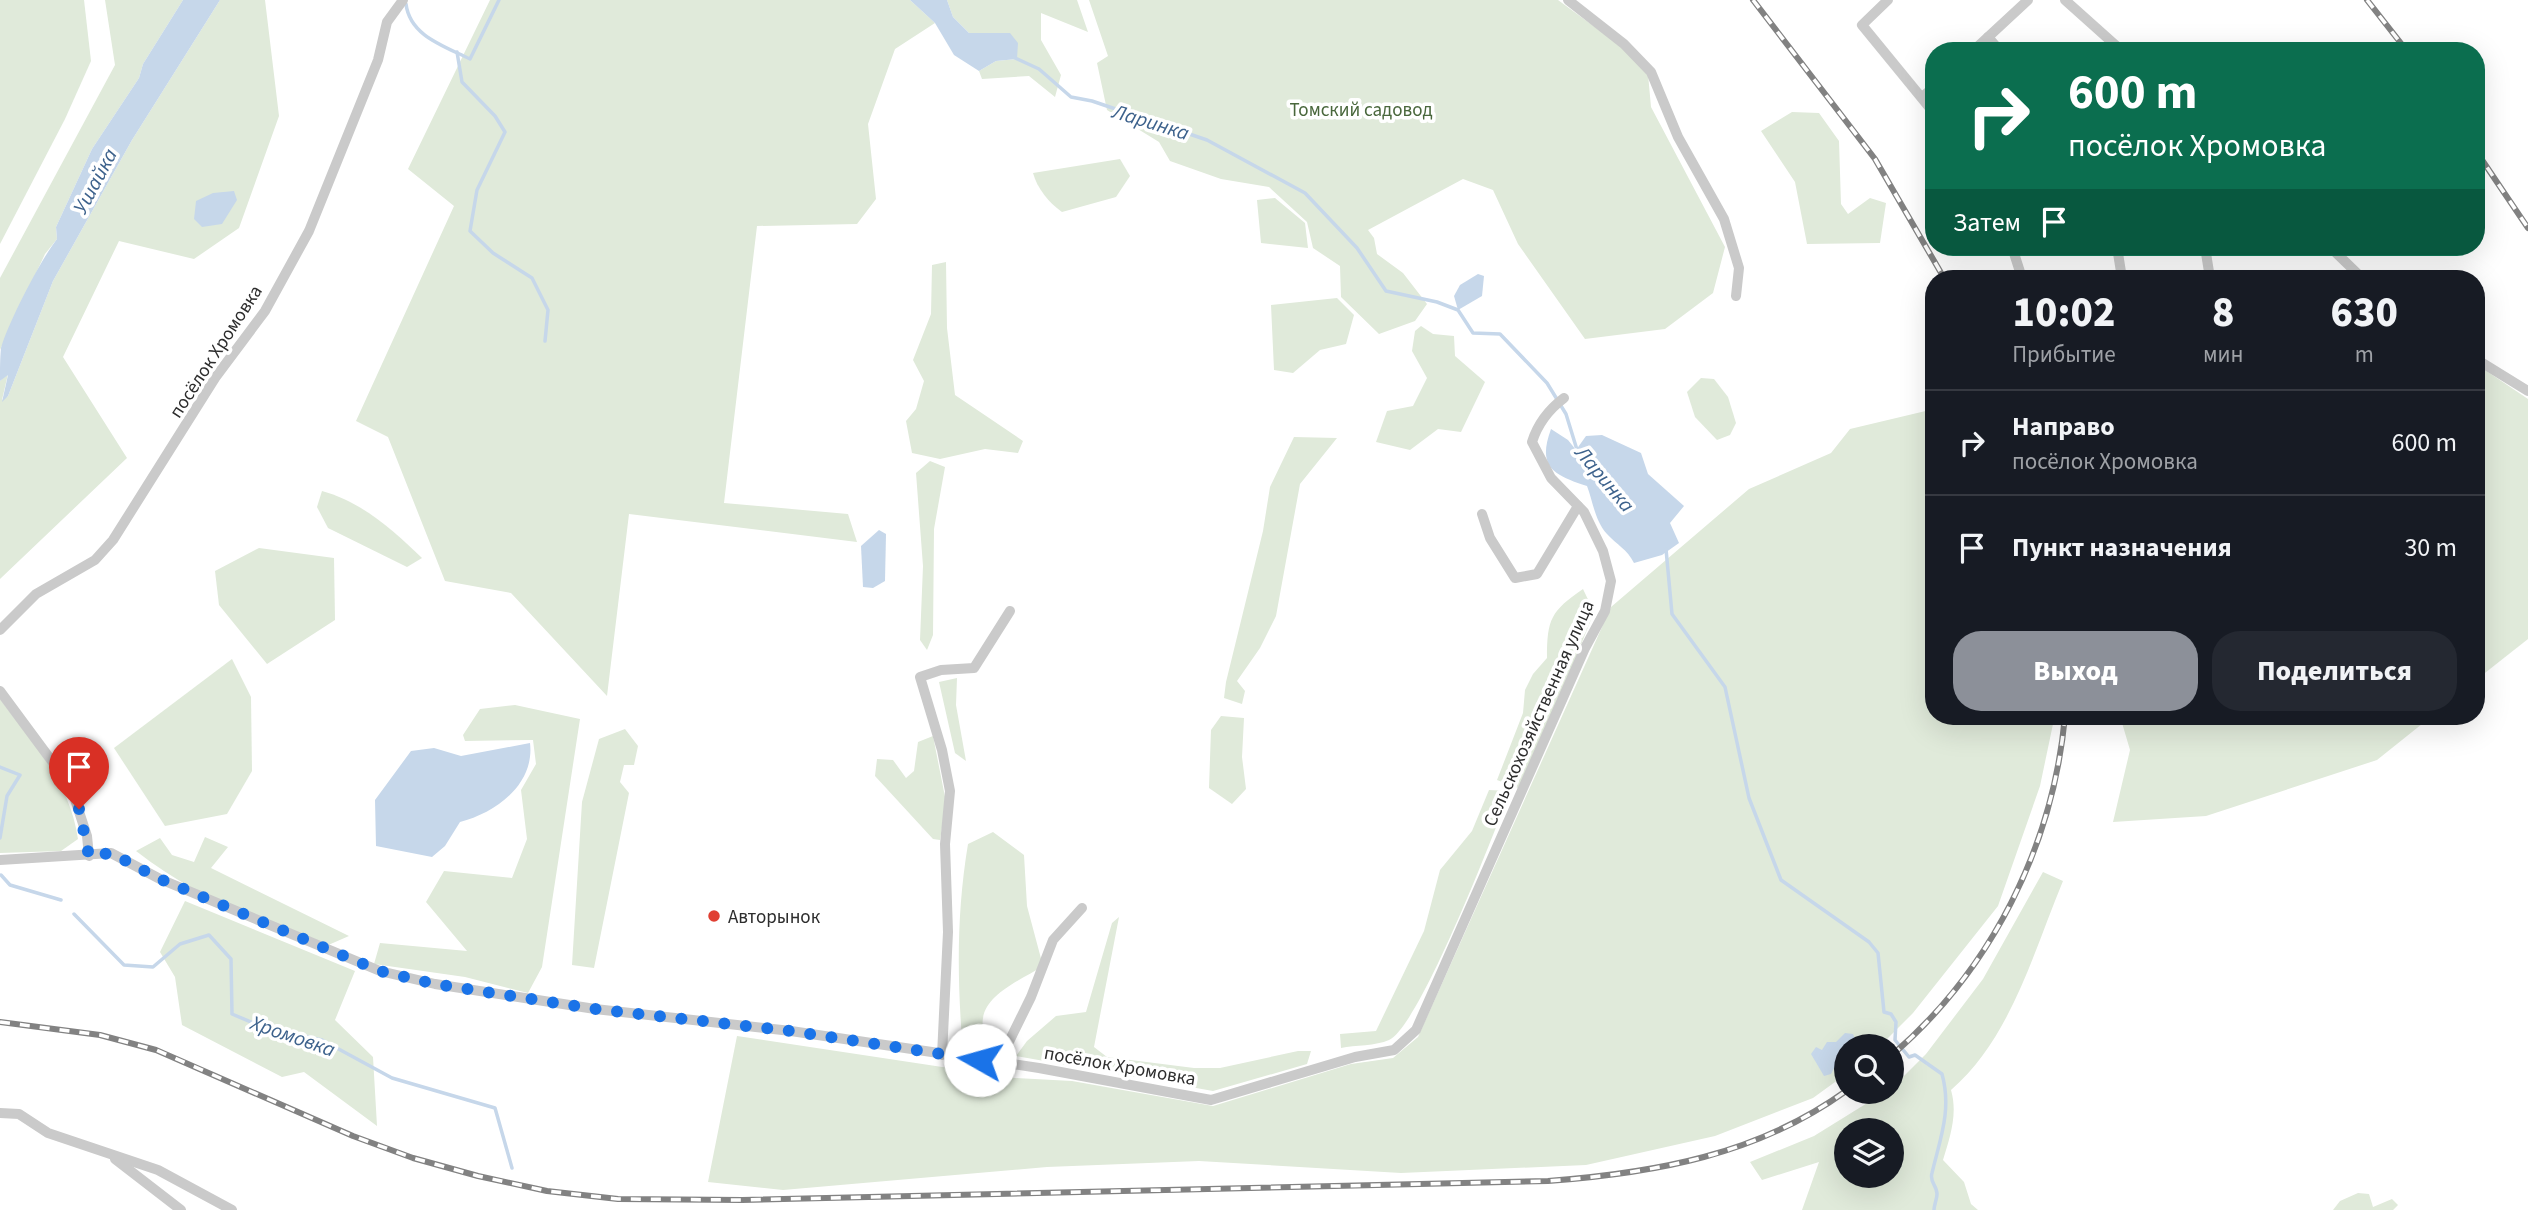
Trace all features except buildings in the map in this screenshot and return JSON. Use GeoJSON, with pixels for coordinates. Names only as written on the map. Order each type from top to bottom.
{"type":"FeatureCollection","features":[{"type":"Feature","properties":{"kind":"street","name":"посёлок Хромовка"},"geometry":{"type":"LineString","coordinates":[[0,630],[36,594],[95,560],[113,540],[215,378],[265,311],[309,231],[378,60],[387,22],[403,0]]}},
{"type":"Feature","properties":{"kind":"street"},"geometry":{"type":"LineString","coordinates":[[1568,0],[1624,44],[1651,72],[1678,137],[1724,219],[1739,268],[1735,296]]}},
{"type":"Feature","properties":{"kind":"street"},"geometry":{"type":"LineString","coordinates":[[1888,0],[1861,25],[1925,101]]}},
{"type":"Feature","properties":{"kind":"street"},"geometry":{"type":"LineString","coordinates":[[1983,42],[2028,0]]}},
{"type":"Feature","properties":{"kind":"street"},"geometry":{"type":"LineString","coordinates":[[2065,0],[2112,42]]}},
{"type":"Feature","properties":{"kind":"street"},"geometry":{"type":"LineString","coordinates":[[1988,37],[1992,42]]}},
{"type":"Feature","properties":{"kind":"street"},"geometry":{"type":"LineString","coordinates":[[2339,256],[2354,270]]}},
{"type":"Feature","properties":{"kind":"street"},"geometry":{"type":"LineString","coordinates":[[2485,365],[2528,391]]}},
{"type":"Feature","properties":{"kind":"street","name":"Сельскохозяйственная улица"},"geometry":{"type":"LineString","coordinates":[[1394,1051],[1416,1030],[1585,648],[1605,611],[1611,581],[1603,551],[1578,506],[1551,478],[1532,442],[1537,427],[1553,406],[1564,398]]}},
{"type":"Feature","properties":{"kind":"street"},"geometry":{"type":"LineString","coordinates":[[1482,514],[1490,538],[1515,578],[1537,574],[1578,506]]}},
{"type":"Feature","properties":{"kind":"street"},"geometry":{"type":"LineString","coordinates":[[942,1055],[948,932],[946,844],[950,791],[942,750],[920,677],[941,670],[974,668],[1010,611]]}},
{"type":"Feature","properties":{"kind":"street"},"geometry":{"type":"LineString","coordinates":[[0,691],[72,787],[87,836],[89,856]]}},
{"type":"Feature","properties":{"kind":"street","name":"посёлок Хромовка"},"geometry":{"type":"LineString","coordinates":[[0,860],[111,853],[160,879],[380,971],[435,984],[595,1009],[791,1031],[999,1062],[1153,1087],[1211,1100],[1355,1058],[1394,1051]]}},
{"type":"Feature","properties":{"kind":"street"},"geometry":{"type":"LineString","coordinates":[[999,1062],[1031,997],[1053,940],[1082,908]]}},
{"type":"Feature","properties":{"kind":"street"},"geometry":{"type":"LineString","coordinates":[[0,1113],[19,1114],[48,1133],[158,1170],[232,1210]]}},
{"type":"Feature","properties":{"kind":"street"},"geometry":{"type":"LineString","coordinates":[[111,1155],[181,1210]]}},
{"type":"Feature","properties":{"kind":"green space"},"geometry":{"type":"Polygon","coordinates":[[[0,0],[84,0],[91,61],[65,119],[0,244],[0,0]]]}},
{"type":"Feature","properties":{"kind":"green space"},"geometry":{"type":"Polygon","coordinates":[[[105,0],[183,0],[143,64],[139,78],[92,149],[56,227],[57,239],[45,254],[0,350],[0,278],[115,65],[105,0]]]}},
{"type":"Feature","properties":{"kind":"green space"},"geometry":{"type":"Polygon","coordinates":[[[220,0],[265,0],[279,116],[239,228],[194,259],[119,241],[63,357],[127,458],[0,579],[0,381],[8,374],[2,400],[8,396],[53,281],[132,140],[220,0]]]}},
{"type":"Feature","properties":{"kind":"green space"},"geometry":{"type":"Polygon","coordinates":[[[490,0],[910,0],[935,23],[895,49],[868,124],[876,199],[857,224],[757,226],[724,503],[848,514],[857,542],[629,514],[607,696],[511,593],[445,581],[388,437],[356,421],[454,206],[408,169],[490,0]]]}},
{"type":"Feature","properties":{"kind":"green space"},"geometry":{"type":"Polygon","coordinates":[[[947,0],[1077,0],[1088,32],[1041,13],[1041,40],[1061,75],[1055,97],[1029,76],[982,79],[979,71],[996,61],[1017,59],[1009,33],[969,33],[953,17],[947,0]]]}},
{"type":"Feature","properties":{"kind":"green space","name":"Томский садовод"},"geometry":{"type":"Polygon","coordinates":[[[1089,0],[1558,0],[1622,47],[1648,74],[1651,107],[1725,247],[1713,293],[1665,329],[1585,339],[1518,244],[1493,190],[1463,179],[1368,230],[1374,238],[1377,254],[1403,273],[1427,304],[1415,321],[1379,334],[1341,297],[1340,266],[1313,248],[1307,222],[1269,187],[1221,179],[1170,161],[1159,142],[1107,110],[1097,63],[1108,56],[1089,0]]]}},
{"type":"Feature","properties":{"kind":"green space"},"geometry":{"type":"Polygon","coordinates":[[[1792,112],[1819,113],[1839,141],[1841,204],[1848,214],[1870,198],[1886,203],[1880,243],[1807,244],[1795,182],[1761,131],[1792,112]]]}},
{"type":"Feature","properties":{"kind":"green space"},"geometry":{"type":"Polygon","coordinates":[[[1120,159],[1130,176],[1116,197],[1062,212],[1044,195],[1033,173],[1120,159]]]}},
{"type":"Feature","properties":{"kind":"green space"},"geometry":{"type":"Polygon","coordinates":[[[1275,198],[1305,223],[1308,248],[1261,243],[1257,200],[1275,198]]]}},
{"type":"Feature","properties":{"kind":"green space"},"geometry":{"type":"Polygon","coordinates":[[[946,262],[947,328],[955,395],[1023,441],[1018,453],[985,449],[940,459],[912,453],[906,421],[916,409],[924,381],[913,360],[931,314],[932,265],[946,262]]]}},
{"type":"Feature","properties":{"kind":"green space"},"geometry":{"type":"Polygon","coordinates":[[[1337,298],[1354,315],[1346,344],[1320,350],[1293,373],[1274,370],[1271,305],[1337,298]]]}},
{"type":"Feature","properties":{"kind":"green space"},"geometry":{"type":"Polygon","coordinates":[[[1421,326],[1433,334],[1454,336],[1455,356],[1485,382],[1461,432],[1438,429],[1410,450],[1376,442],[1387,411],[1413,406],[1427,378],[1412,351],[1415,331],[1421,326]]]}},
{"type":"Feature","properties":{"kind":"green space"},"geometry":{"type":"Polygon","coordinates":[[[2485,370],[2528,399],[2528,639],[2485,673],[2485,370]]]}},
{"type":"Feature","properties":{"kind":"green space"},"geometry":{"type":"Polygon","coordinates":[[[1701,378],[1714,379],[1728,397],[1736,423],[1730,435],[1717,440],[1695,417],[1687,392],[1701,378]]]}},
{"type":"Feature","properties":{"kind":"green space"},"geometry":{"type":"Polygon","coordinates":[[[1925,411],[1925,725],[2053,725],[2040,786],[1998,906],[1913,1013],[1892,1034],[1834,1034],[1834,1083],[1813,1098],[1715,1136],[1586,1165],[1401,1173],[1199,1161],[1047,1167],[783,1190],[708,1182],[737,1036],[1015,1078],[1072,1081],[1213,1106],[1351,1064],[1393,1058],[1418,1037],[1611,607],[1749,489],[1831,453],[1850,429],[1925,411]]]}},
{"type":"Feature","properties":{"kind":"green space"},"geometry":{"type":"Polygon","coordinates":[[[1294,437],[1337,438],[1300,484],[1276,616],[1260,648],[1237,681],[1245,691],[1242,704],[1224,698],[1226,682],[1263,531],[1270,487],[1294,437]]]}},
{"type":"Feature","properties":{"kind":"green space"},"geometry":{"type":"Polygon","coordinates":[[[930,461],[945,467],[934,529],[933,635],[927,650],[920,640],[923,566],[916,473],[930,461]]]}},
{"type":"Feature","properties":{"kind":"green space"},"geometry":{"type":"Polygon","coordinates":[[[322,491],[364,510],[388,527],[422,558],[407,567],[328,528],[317,507],[322,491]]]}},
{"type":"Feature","properties":{"kind":"green space"},"geometry":{"type":"Polygon","coordinates":[[[259,548],[334,558],[335,620],[267,664],[219,605],[215,571],[259,548]]]}},
{"type":"Feature","properties":{"kind":"green space"},"geometry":{"type":"Polygon","coordinates":[[[1583,589],[1594,612],[1563,690],[1518,788],[1497,780],[1523,713],[1525,690],[1533,674],[1547,658],[1548,634],[1553,617],[1583,589]]]}},
{"type":"Feature","properties":{"kind":"green space"},"geometry":{"type":"Polygon","coordinates":[[[232,659],[251,697],[252,771],[227,814],[165,826],[114,748],[232,659]]]}},
{"type":"Feature","properties":{"kind":"green space"},"geometry":{"type":"Polygon","coordinates":[[[957,678],[956,705],[966,761],[955,753],[939,682],[957,678]]]}},
{"type":"Feature","properties":{"kind":"green space"},"geometry":{"type":"Polygon","coordinates":[[[0,699],[48,764],[67,799],[78,839],[61,851],[0,853],[0,699]]]}},
{"type":"Feature","properties":{"kind":"green space"},"geometry":{"type":"Polygon","coordinates":[[[515,705],[580,719],[542,967],[528,993],[465,977],[374,964],[380,943],[467,951],[426,902],[444,871],[512,878],[527,839],[521,790],[536,764],[533,740],[465,741],[463,735],[480,709],[515,705]]]}},
{"type":"Feature","properties":{"kind":"green space"},"geometry":{"type":"Polygon","coordinates":[[[1221,716],[1244,718],[1242,757],[1246,789],[1232,804],[1209,788],[1211,730],[1221,716]]]}},
{"type":"Feature","properties":{"kind":"green space"},"geometry":{"type":"Polygon","coordinates":[[[2123,725],[2421,725],[2377,760],[2206,816],[2113,822],[2130,750],[2123,725]]]}},
{"type":"Feature","properties":{"kind":"green space"},"geometry":{"type":"Polygon","coordinates":[[[625,729],[638,746],[634,765],[624,765],[620,782],[629,793],[594,968],[572,965],[582,802],[599,739],[625,729]]]}},
{"type":"Feature","properties":{"kind":"green space"},"geometry":{"type":"Polygon","coordinates":[[[933,736],[946,802],[940,840],[933,839],[875,776],[877,759],[893,760],[906,778],[914,771],[918,742],[933,736]]]}},
{"type":"Feature","properties":{"kind":"green space"},"geometry":{"type":"Polygon","coordinates":[[[1489,790],[1510,791],[1456,925],[1419,1001],[1402,1027],[1389,1040],[1341,1048],[1340,1034],[1376,1031],[1424,931],[1440,870],[1472,831],[1489,790]]]}},
{"type":"Feature","properties":{"kind":"green space"},"geometry":{"type":"Polygon","coordinates":[[[993,832],[1024,855],[1027,906],[1043,966],[1000,992],[985,1010],[984,1033],[1003,1040],[997,1049],[962,1039],[959,990],[960,917],[968,844],[993,832]]]}},
{"type":"Feature","properties":{"kind":"green space"},"geometry":{"type":"Polygon","coordinates":[[[205,837],[228,847],[211,868],[349,936],[326,946],[276,927],[227,906],[180,881],[136,851],[160,838],[172,855],[194,862],[205,837]]]}},
{"type":"Feature","properties":{"kind":"green space"},"geometry":{"type":"Polygon","coordinates":[[[2043,872],[2063,881],[2005,1020],[1990,1046],[1951,1090],[1953,1117],[1943,1160],[1964,1182],[1971,1204],[1978,1210],[1802,1210],[1819,1162],[1762,1180],[1750,1162],[1814,1136],[1834,1124],[1834,1188],[1904,1188],[1904,1118],[1843,1118],[1866,1104],[1904,1104],[1904,1076],[1926,1054],[1983,979],[2043,872]]]}},
{"type":"Feature","properties":{"kind":"green space"},"geometry":{"type":"Polygon","coordinates":[[[185,901],[355,971],[335,1020],[373,1057],[377,1126],[304,1072],[282,1077],[182,1025],[175,977],[160,952],[185,901]]]}},
{"type":"Feature","properties":{"kind":"green space"},"geometry":{"type":"Polygon","coordinates":[[[1119,917],[1094,1047],[1107,1057],[1194,1068],[1220,1068],[1298,1051],[1311,1051],[1307,1064],[1213,1091],[1016,1056],[1027,1041],[1056,1016],[1086,1012],[1112,923],[1119,917]]]}},
{"type":"Feature","properties":{"kind":"green space"},"geometry":{"type":"Polygon","coordinates":[[[2358,1193],[2369,1194],[2373,1207],[2392,1199],[2398,1205],[2393,1210],[2333,1210],[2340,1201],[2358,1193]]]}},
{"type":"Feature","properties":{"kind":"water","name":"Ушайка"},"geometry":{"type":"Polygon","coordinates":[[[183,0],[220,0],[132,140],[53,281],[8,396],[2,402],[8,375],[0,381],[1,348],[10,323],[57,239],[56,227],[92,149],[139,78],[143,64],[183,0]]]}},
{"type":"Feature","properties":{"kind":"water"},"geometry":{"type":"Polygon","coordinates":[[[910,0],[947,0],[953,17],[969,33],[1010,33],[1018,43],[1017,59],[996,61],[979,71],[954,55],[935,23],[910,0]]]}},
{"type":"Feature","properties":{"kind":"water"},"geometry":{"type":"Polygon","coordinates":[[[234,191],[237,200],[222,224],[202,227],[194,219],[196,201],[213,193],[234,191]]]}},
{"type":"Feature","properties":{"kind":"water"},"geometry":{"type":"Polygon","coordinates":[[[1478,274],[1484,276],[1482,296],[1458,310],[1454,296],[1460,285],[1478,274]]]}},
{"type":"Feature","properties":{"kind":"water"},"geometry":{"type":"Polygon","coordinates":[[[1551,429],[1568,440],[1576,450],[1586,436],[1602,435],[1641,453],[1648,474],[1684,506],[1670,523],[1679,543],[1662,555],[1634,563],[1603,529],[1587,486],[1565,478],[1551,468],[1546,452],[1551,429]]]}},
{"type":"Feature","properties":{"kind":"water"},"geometry":{"type":"Polygon","coordinates":[[[879,530],[886,534],[885,581],[873,588],[863,587],[861,546],[879,530]]]}},
{"type":"Feature","properties":{"kind":"water"},"geometry":{"type":"Polygon","coordinates":[[[530,743],[530,758],[520,784],[487,812],[460,822],[445,846],[432,857],[376,846],[375,800],[411,751],[434,748],[461,756],[530,743]]]}},
{"type":"Feature","properties":{"kind":"water"},"geometry":{"type":"Polygon","coordinates":[[[1827,1042],[1834,1042],[1834,1068],[1831,1074],[1824,1076],[1811,1054],[1816,1047],[1822,1050],[1827,1042]]]}},
{"type":"Feature","properties":{"kind":"waterway"},"geometry":{"type":"LineString","coordinates":[[406,4],[409,15],[421,32],[470,59],[499,0]]}},
{"type":"Feature","properties":{"kind":"waterway"},"geometry":{"type":"LineString","coordinates":[[457,52],[462,82],[495,116],[505,132],[477,190],[470,231],[493,253],[532,278],[548,310],[545,341]]}},
{"type":"Feature","properties":{"kind":"waterway","name":"Ларинка"},"geometry":{"type":"LineString","coordinates":[[1013,57],[1039,69],[1071,97],[1092,101],[1207,140],[1305,193],[1357,248],[1386,291],[1437,302],[1458,310],[1473,333],[1500,334],[1547,383],[1566,414],[1578,453]]}},
{"type":"Feature","properties":{"kind":"waterway","name":"Ларинка"},"geometry":{"type":"LineString","coordinates":[[1666,549],[1672,614],[1725,687],[1749,798],[1781,880],[1869,942],[1878,953],[1884,1012],[1891,1014],[1896,1022],[1895,1040],[1909,1057],[1915,1055],[1942,1074],[1946,1100],[1931,1176],[1937,1194],[1934,1210]]}},
{"type":"Feature","properties":{"kind":"waterway","name":"Хромовка"},"geometry":{"type":"LineString","coordinates":[[0,767],[20,775],[7,796],[0,838]]}},
{"type":"Feature","properties":{"kind":"waterway","name":"Хромовка"},"geometry":{"type":"LineString","coordinates":[[1,875],[10,885],[61,900]]}},
{"type":"Feature","properties":{"kind":"waterway","name":"Хромовка"},"geometry":{"type":"LineString","coordinates":[[74,914],[124,965],[153,967],[180,944],[209,935],[231,959],[232,1014],[263,1027],[322,1040],[392,1078],[495,1108],[512,1168]]}},
{"type":"Feature","properties":{"kind":"railway"},"geometry":{"type":"LineString","coordinates":[[1753,0],[1875,159],[1925,245]]}},
{"type":"Feature","properties":{"kind":"railway"},"geometry":{"type":"LineString","coordinates":[[2367,0],[2400,42]]}},
{"type":"Feature","properties":{"kind":"railway"},"geometry":{"type":"LineString","coordinates":[[2485,164],[2528,228]]}},
{"type":"Feature","properties":{"kind":"railway"},"geometry":{"type":"LineString","coordinates":[[1931,256],[1939,270]]}},
{"type":"Feature","properties":{"kind":"railway"},"geometry":{"type":"LineString","coordinates":[[1904,1044],[1960,984],[1988,944],[2012,902],[2047,812],[2064,725]]}},
{"type":"Feature","properties":{"kind":"railway"},"geometry":{"type":"LineString","coordinates":[[0,1022],[100,1035],[156,1050],[353,1136],[413,1158],[547,1191],[618,1199],[742,1200],[1548,1181],[1627,1173],[1704,1157],[1777,1131],[1834,1099]]}},
{"type":"Feature","properties":{"kind":"place","name":"Авторынок"},"geometry":{"type":"Point","coordinates":[714,916]}},
{"type":"Feature","properties":{"kind":"route"},"geometry":{"type":"LineString","coordinates":[[79,809],[87,836],[89,856],[111,853],[160,879],[380,971],[435,984],[551,1003],[791,1031],[980,1060]]}}]}
